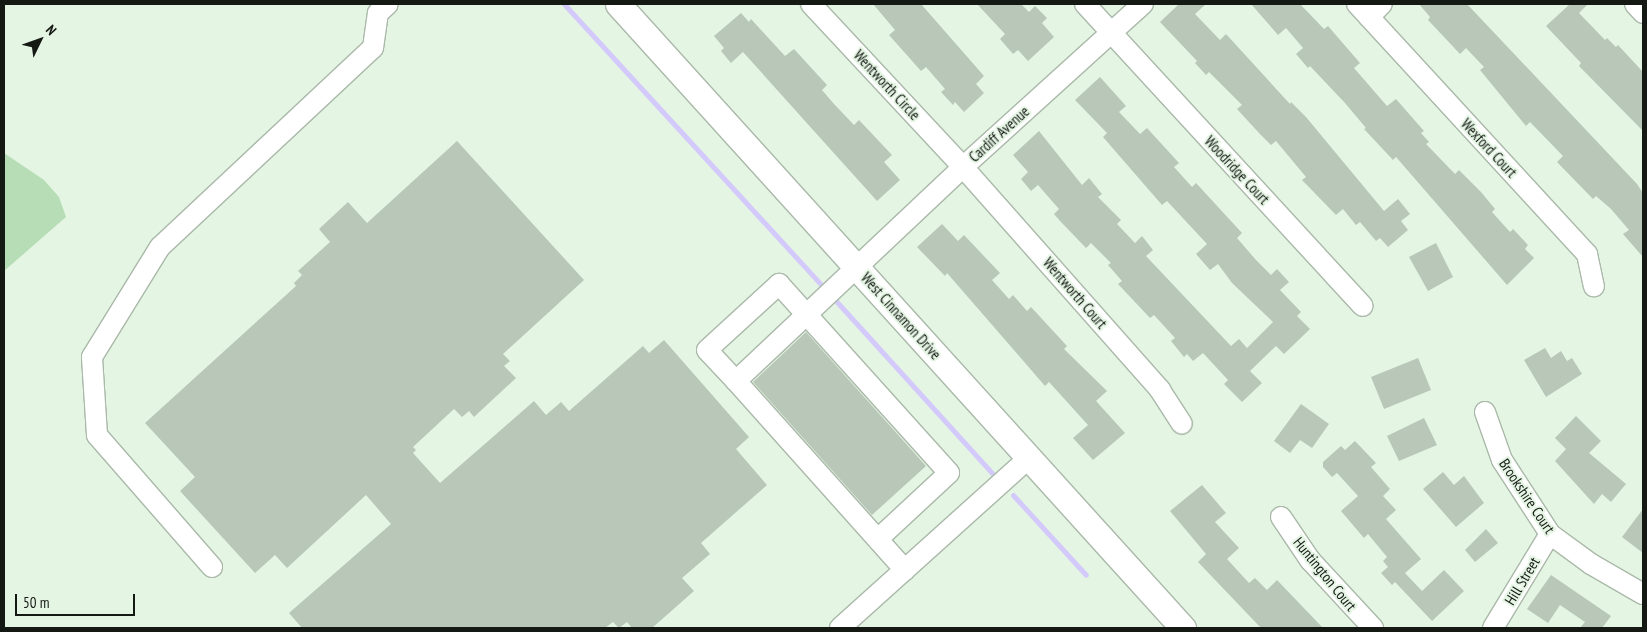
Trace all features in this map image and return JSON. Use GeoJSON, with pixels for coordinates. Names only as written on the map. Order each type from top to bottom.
{"type":"FeatureCollection","features":[{"type":"Feature","properties":{"kind":"main road","name":"West Cinnamon Drive"},"geometry":{"type":"LineString","coordinates":[[618,4],[1183,628]]}},
{"type":"Feature","properties":{"kind":"street"},"geometry":{"type":"LineString","coordinates":[[212,567],[97,436],[92,357],[160,247],[373,48],[378,13],[388,4]]}},
{"type":"Feature","properties":{"kind":"street","name":"Wentworth Circle"},"geometry":{"type":"LineString","coordinates":[[811,4],[963,167]]}},
{"type":"Feature","properties":{"kind":"street","name":"Woodridge Court"},"geometry":{"type":"LineString","coordinates":[[1085,4],[1363,306]]}},
{"type":"Feature","properties":{"kind":"street","name":"Cardiff Avenue"},"geometry":{"type":"LineString","coordinates":[[736,381],[858,269],[963,167],[1143,4]]}},
{"type":"Feature","properties":{"kind":"street"},"geometry":{"type":"LineString","coordinates":[[1635,4],[1643,13]]}},
{"type":"Feature","properties":{"kind":"street","name":"Wexford Court"},"geometry":{"type":"LineString","coordinates":[[1369,8],[1587,254],[1594,286]]}},
{"type":"Feature","properties":{"kind":"street","name":"Wentworth Court"},"geometry":{"type":"LineString","coordinates":[[963,167],[1160,390],[1182,424]]}},
{"type":"Feature","properties":{"kind":"street"},"geometry":{"type":"LineString","coordinates":[[878,539],[949,473],[779,284],[707,350],[905,570]]}},
{"type":"Feature","properties":{"kind":"street","name":"Brookshire Court"},"geometry":{"type":"LineString","coordinates":[[1485,412],[1502,460],[1550,534],[1591,564],[1643,594]]}},
{"type":"Feature","properties":{"kind":"street"},"geometry":{"type":"LineString","coordinates":[[840,628],[1030,457]]}},
{"type":"Feature","properties":{"kind":"street","name":"Huntington Court"},"geometry":{"type":"LineString","coordinates":[[1281,517],[1310,560],[1373,628]]}},
{"type":"Feature","properties":{"kind":"street","name":"Hill Street"},"geometry":{"type":"LineString","coordinates":[[1493,628],[1550,534]]}},
{"type":"Feature","properties":{"kind":"green space"},"geometry":{"type":"Polygon","coordinates":[[[4,153],[44,180],[59,197],[66,217],[4,271],[4,153]]]}},
{"type":"Feature","properties":{"kind":"building"},"geometry":{"type":"Polygon","coordinates":[[[873,4],[921,4],[984,76],[976,84],[984,93],[964,112],[955,102],[953,105],[941,92],[945,89],[926,67],[921,71],[889,35],[895,30],[873,4]]]}},
{"type":"Feature","properties":{"kind":"building"},"geometry":{"type":"Polygon","coordinates":[[[977,4],[1021,4],[1029,12],[1035,6],[1047,18],[1042,23],[1054,37],[1028,61],[1018,50],[1013,54],[1000,39],[1005,34],[977,4]]]}},
{"type":"Feature","properties":{"kind":"building"},"geometry":{"type":"Polygon","coordinates":[[[1179,4],[1206,4],[1195,14],[1220,40],[1226,34],[1290,104],[1291,102],[1306,117],[1384,211],[1398,199],[1410,214],[1401,221],[1408,230],[1388,247],[1380,238],[1376,241],[1360,222],[1356,225],[1343,209],[1336,215],[1302,180],[1306,177],[1276,141],[1271,145],[1259,133],[1237,109],[1242,105],[1209,72],[1206,75],[1195,63],[1197,61],[1160,22],[1179,4]]]}},
{"type":"Feature","properties":{"kind":"building"},"geometry":{"type":"Polygon","coordinates":[[[1251,4],[1300,4],[1324,29],[1328,26],[1360,63],[1354,68],[1387,106],[1396,99],[1424,131],[1421,133],[1429,142],[1426,144],[1455,174],[1459,170],[1481,192],[1495,209],[1492,212],[1510,232],[1513,229],[1528,245],[1525,249],[1534,258],[1507,285],[1396,157],[1393,160],[1364,129],[1366,128],[1345,103],[1310,66],[1308,68],[1296,54],[1303,48],[1286,28],[1278,35],[1251,4]]]}},
{"type":"Feature","properties":{"kind":"building"},"geometry":{"type":"Polygon","coordinates":[[[1419,4],[1467,4],[1637,184],[1643,193],[1643,257],[1623,234],[1629,230],[1611,209],[1596,196],[1593,199],[1557,162],[1563,156],[1530,122],[1526,126],[1480,70],[1484,67],[1466,48],[1460,54],[1428,20],[1430,17],[1419,4]]]}},
{"type":"Feature","properties":{"kind":"building"},"geometry":{"type":"Polygon","coordinates":[[[1570,4],[1588,4],[1579,13],[1605,40],[1607,38],[1616,47],[1618,45],[1643,72],[1643,131],[1579,66],[1581,63],[1546,26],[1570,4]]]}},
{"type":"Feature","properties":{"kind":"building"},"geometry":{"type":"Polygon","coordinates":[[[741,13],[749,22],[751,19],[785,56],[794,49],[827,85],[822,90],[834,104],[854,125],[859,120],[892,155],[884,162],[900,180],[877,201],[743,52],[731,63],[721,51],[724,48],[714,36],[741,13]]]}},
{"type":"Feature","properties":{"kind":"building"},"geometry":{"type":"Polygon","coordinates":[[[1100,77],[1126,106],[1119,112],[1140,134],[1147,128],[1179,163],[1174,167],[1192,187],[1196,183],[1242,233],[1237,238],[1256,260],[1271,275],[1277,269],[1289,282],[1280,290],[1301,312],[1297,316],[1310,329],[1284,354],[1276,346],[1250,371],[1262,383],[1242,402],[1224,384],[1228,380],[1203,353],[1193,361],[1187,354],[1184,357],[1171,341],[1175,338],[1154,315],[1150,318],[1118,284],[1122,281],[1108,265],[1111,263],[1091,243],[1086,248],[1061,222],[1054,214],[1059,209],[1038,185],[1031,191],[1021,179],[1028,172],[1013,155],[1039,131],[1082,185],[1089,178],[1102,194],[1098,197],[1121,220],[1117,224],[1135,243],[1142,236],[1153,250],[1146,256],[1231,346],[1239,339],[1247,348],[1273,322],[1232,283],[1218,264],[1210,270],[1196,254],[1207,244],[1167,201],[1162,205],[1103,137],[1107,133],[1075,100],[1100,77]]]}},
{"type":"Feature","properties":{"kind":"building"},"geometry":{"type":"Polygon","coordinates":[[[457,141],[584,280],[503,354],[510,361],[504,366],[516,378],[474,417],[469,411],[462,417],[454,409],[413,447],[416,450],[413,453],[440,483],[534,401],[546,415],[561,402],[569,411],[643,346],[649,353],[664,340],[749,437],[736,449],[767,485],[701,543],[710,554],[682,578],[694,591],[652,628],[632,628],[627,622],[619,628],[613,622],[605,628],[302,628],[289,613],[391,524],[366,495],[287,568],[275,555],[255,573],[180,491],[195,477],[145,423],[296,286],[294,283],[302,275],[298,271],[330,242],[319,229],[348,202],[367,223],[457,141]]]}},
{"type":"Feature","properties":{"kind":"building"},"geometry":{"type":"Polygon","coordinates":[[[942,224],[958,241],[964,235],[1000,273],[992,280],[1009,299],[1013,295],[1027,311],[1031,307],[1067,346],[1064,349],[1107,391],[1096,401],[1125,433],[1093,460],[1073,438],[1088,425],[1049,382],[1045,386],[947,273],[945,276],[917,247],[942,224]]]}},
{"type":"Feature","properties":{"kind":"building"},"geometry":{"type":"Polygon","coordinates":[[[1436,243],[1453,277],[1428,291],[1409,257],[1436,243]]]}},
{"type":"Feature","properties":{"kind":"building"},"geometry":{"type":"Polygon","coordinates":[[[806,332],[926,466],[872,515],[753,382],[806,332]]]}},
{"type":"Feature","properties":{"kind":"building"},"geometry":{"type":"Polygon","coordinates":[[[1545,348],[1551,358],[1561,351],[1567,361],[1572,358],[1582,374],[1546,397],[1524,360],[1545,348]]]}},
{"type":"Feature","properties":{"kind":"building"},"geometry":{"type":"Polygon","coordinates":[[[1418,358],[1431,390],[1384,409],[1371,377],[1418,358]]]}},
{"type":"Feature","properties":{"kind":"building"},"geometry":{"type":"Polygon","coordinates":[[[1301,404],[1329,424],[1312,448],[1300,440],[1290,453],[1274,441],[1301,404]]]}},
{"type":"Feature","properties":{"kind":"building"},"geometry":{"type":"Polygon","coordinates":[[[1576,416],[1601,441],[1589,453],[1626,484],[1611,502],[1602,494],[1594,504],[1555,461],[1566,449],[1555,438],[1576,416]]]}},
{"type":"Feature","properties":{"kind":"building"},"geometry":{"type":"Polygon","coordinates":[[[1424,418],[1437,445],[1399,461],[1387,436],[1424,418]]]}},
{"type":"Feature","properties":{"kind":"building"},"geometry":{"type":"Polygon","coordinates":[[[1355,441],[1376,463],[1371,467],[1390,489],[1383,496],[1396,510],[1386,519],[1421,559],[1405,573],[1422,591],[1444,570],[1464,591],[1432,621],[1395,582],[1392,585],[1381,573],[1388,567],[1383,561],[1387,557],[1368,534],[1364,538],[1341,511],[1358,496],[1337,473],[1332,477],[1323,467],[1323,462],[1341,446],[1345,450],[1355,441]]]}},
{"type":"Feature","properties":{"kind":"building"},"geometry":{"type":"Polygon","coordinates":[[[1443,472],[1454,485],[1464,476],[1484,503],[1456,527],[1423,489],[1443,472]]]}},
{"type":"Feature","properties":{"kind":"building"},"geometry":{"type":"Polygon","coordinates":[[[1202,485],[1226,513],[1215,522],[1239,548],[1227,559],[1249,583],[1255,578],[1267,590],[1277,580],[1323,628],[1261,628],[1198,562],[1206,554],[1170,511],[1202,485]]]}},
{"type":"Feature","properties":{"kind":"building"},"geometry":{"type":"Polygon","coordinates":[[[1643,509],[1643,553],[1622,537],[1643,509]]]}},
{"type":"Feature","properties":{"kind":"building"},"geometry":{"type":"Polygon","coordinates":[[[1486,529],[1498,543],[1475,562],[1465,550],[1486,529]]]}},
{"type":"Feature","properties":{"kind":"building"},"geometry":{"type":"Polygon","coordinates":[[[1551,575],[1611,616],[1602,628],[1580,628],[1585,622],[1560,605],[1548,623],[1527,609],[1551,575]]]}},
{"type":"Feature","properties":{"kind":"waterway"},"geometry":{"type":"LineString","coordinates":[[564,4],[823,287]]}},
{"type":"Feature","properties":{"kind":"waterway"},"geometry":{"type":"LineString","coordinates":[[837,302],[994,475]]}},
{"type":"Feature","properties":{"kind":"waterway"},"geometry":{"type":"LineString","coordinates":[[1013,495],[1086,575]]}}]}
